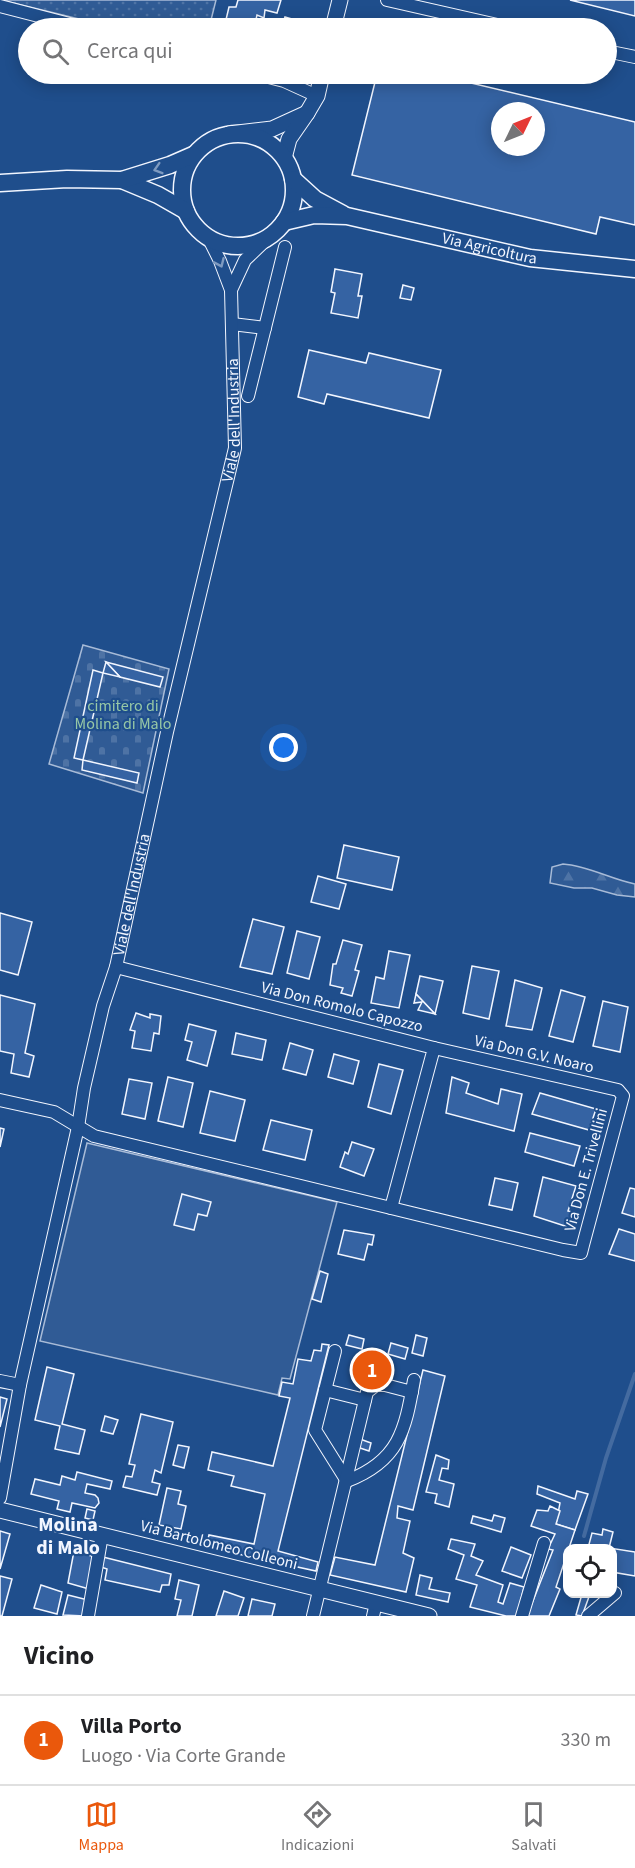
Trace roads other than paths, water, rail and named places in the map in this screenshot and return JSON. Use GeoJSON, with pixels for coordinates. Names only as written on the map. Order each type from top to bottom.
{"type":"FeatureCollection","features":[{"type":"Feature","properties":{"kind":"main road"},"geometry":{"type":"LineString","coordinates":[[186,211],[182,197],[182,182],[186,168],[193,155],[215,138],[229,134],[245,134],[260,138],[274,147],[284,158],[293,179]]}},
{"type":"Feature","properties":{"kind":"main road"},"geometry":{"type":"LineString","coordinates":[[0,183],[67,179],[122,180],[193,155]]}},
{"type":"Feature","properties":{"kind":"main road","name":"Viale dell'Industria"},"geometry":{"type":"LineString","coordinates":[[186,211],[195,226],[208,237],[223,244],[238,246],[254,244],[269,237],[284,222],[292,201],[293,179]]}},
{"type":"Feature","properties":{"kind":"main road","name":"Via Agricoltura"},"geometry":{"type":"LineString","coordinates":[[293,179],[315,199],[347,216]]}},
{"type":"Feature","properties":{"kind":"main road"},"geometry":{"type":"LineString","coordinates":[[122,180],[158,195],[186,211]]}},
{"type":"Feature","properties":{"kind":"main road","name":"Via Agricoltura"},"geometry":{"type":"LineString","coordinates":[[284,222],[314,215],[347,216],[530,258],[635,268]]}},
{"type":"Feature","properties":{"kind":"street"},"geometry":{"type":"LineString","coordinates":[[336,18],[340,0]]}},
{"type":"Feature","properties":{"kind":"street"},"geometry":{"type":"LineString","coordinates":[[387,0],[466,18]]}},
{"type":"Feature","properties":{"kind":"street"},"geometry":{"type":"LineString","coordinates":[[0,6],[46,18]]}},
{"type":"Feature","properties":{"kind":"street"},"geometry":{"type":"LineString","coordinates":[[617,53],[635,57]]}},
{"type":"Feature","properties":{"kind":"street"},"geometry":{"type":"LineString","coordinates":[[291,84],[317,96]]}},
{"type":"Feature","properties":{"kind":"street"},"geometry":{"type":"LineString","coordinates":[[284,158],[289,139],[317,96],[320,84]]}},
{"type":"Feature","properties":{"kind":"street"},"geometry":{"type":"LineString","coordinates":[[229,134],[272,129],[307,113]]}},
{"type":"Feature","properties":{"kind":"street","name":"Viale dell'Industria"},"geometry":{"type":"LineString","coordinates":[[0,1498],[20,1385],[78,1128],[84,1088],[103,1006],[116,967],[167,732],[235,447],[231,290],[208,237]]}},
{"type":"Feature","properties":{"kind":"street","name":"Viale dell'Industria"},"geometry":{"type":"LineString","coordinates":[[231,290],[245,260],[269,237]]}},
{"type":"Feature","properties":{"kind":"street"},"geometry":{"type":"LineString","coordinates":[[248,396],[285,247]]}},
{"type":"Feature","properties":{"kind":"street"},"geometry":{"type":"LineString","coordinates":[[232,324],[265,328]]}},
{"type":"Feature","properties":{"kind":"street","name":"Via Don Romolo Capozzo"},"geometry":{"type":"LineString","coordinates":[[116,967],[434,1048],[391,1208]]}},
{"type":"Feature","properties":{"kind":"street","name":"Via Don G.V. Noaro"},"geometry":{"type":"LineString","coordinates":[[434,1048],[618,1090],[623,1096]]}},
{"type":"Feature","properties":{"kind":"street","name":"Via Don E. Trivellini"},"geometry":{"type":"LineString","coordinates":[[391,1208],[581,1253],[623,1096]]}},
{"type":"Feature","properties":{"kind":"street"},"geometry":{"type":"LineString","coordinates":[[0,1100],[54,1112],[94,1136],[391,1208]]}},
{"type":"Feature","properties":{"kind":"street"},"geometry":{"type":"LineString","coordinates":[[335,1351],[315,1430],[347,1481]]}},
{"type":"Feature","properties":{"kind":"street"},"geometry":{"type":"LineString","coordinates":[[0,1381],[20,1385]]}},
{"type":"Feature","properties":{"kind":"street"},"geometry":{"type":"LineString","coordinates":[[313,1616],[367,1392],[376,1385],[413,1386],[397,1444],[386,1458],[366,1474],[347,1481]]}},
{"type":"Feature","properties":{"kind":"street"},"geometry":{"type":"LineString","coordinates":[[325,1390],[365,1400]]}},
{"type":"Feature","properties":{"kind":"street","name":"Via Bartolomeo Colleoni"},"geometry":{"type":"LineString","coordinates":[[0,1510],[320,1589],[375,1609],[429,1616]]}},
{"type":"Feature","properties":{"kind":"street"},"geometry":{"type":"LineString","coordinates":[[88,1616],[102,1535]]}},
{"type":"Feature","properties":{"kind":"street"},"geometry":{"type":"LineString","coordinates":[[522,1616],[544,1543]]}},
{"type":"Feature","properties":{"kind":"street"},"geometry":{"type":"LineString","coordinates":[[588,1616],[609,1598]]}},
{"type":"Feature","properties":{"kind":"waterway"},"geometry":{"type":"LineString","coordinates":[[584,1536],[606,1458],[635,1374]]}},
{"type":"Feature","properties":{"kind":"place","name":"Villa Porto"},"geometry":{"type":"Point","coordinates":[372,1370]}},
{"type":"Feature","properties":{"kind":"district","name":"Molina di Malo"},"geometry":{"type":"Point","coordinates":[68,1536]}},
{"type":"Feature","properties":{"kind":"park label","name":"cimitero di Molina di Malo"},"geometry":{"type":"Point","coordinates":[123,715]}}]}
